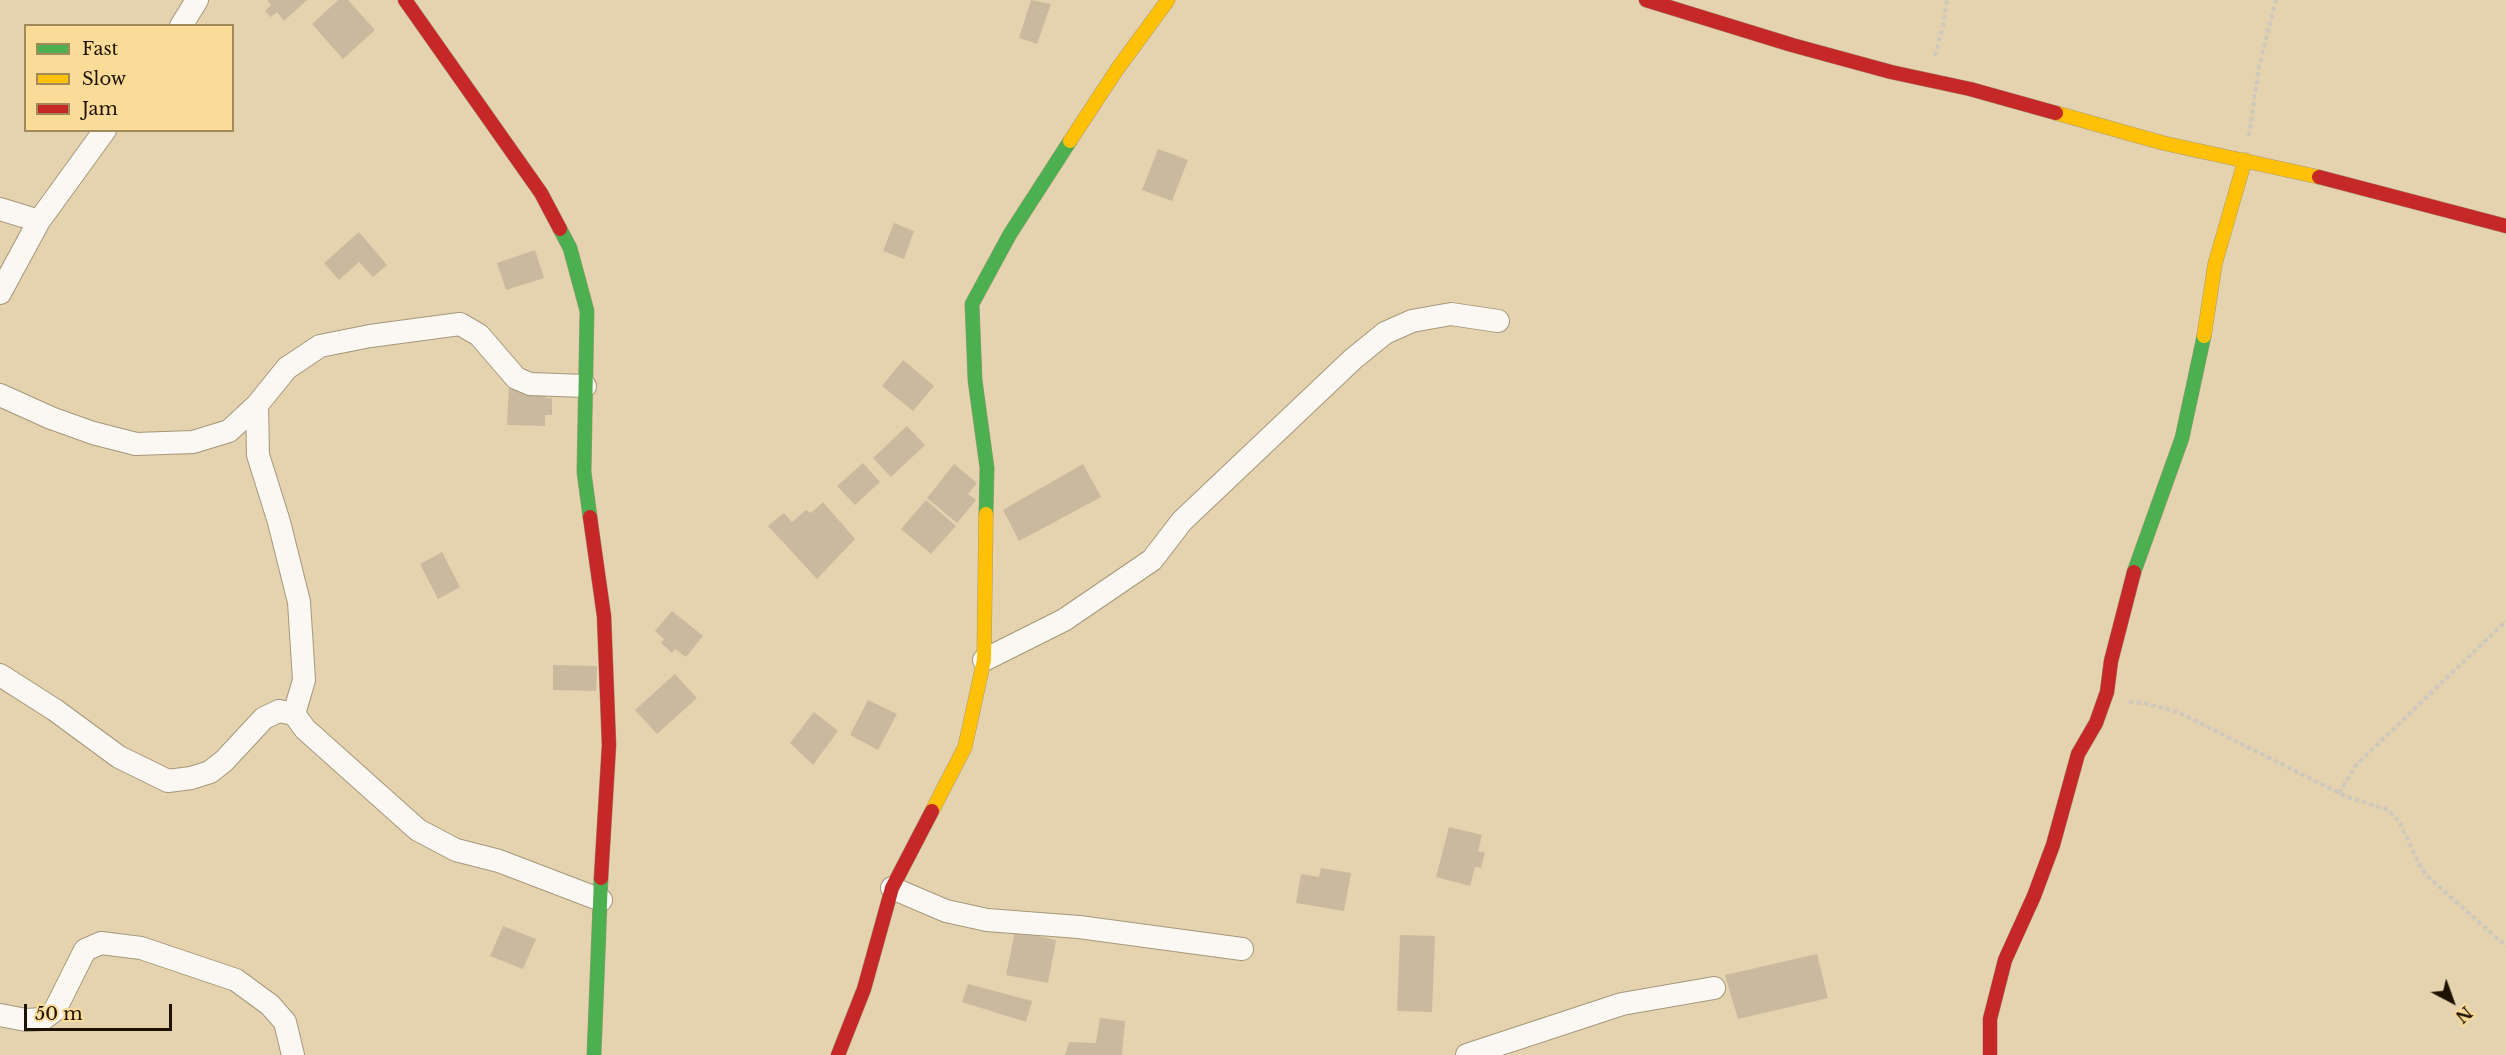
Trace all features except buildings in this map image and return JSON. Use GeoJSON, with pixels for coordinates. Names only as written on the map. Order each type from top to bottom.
{"type":"FeatureCollection","features":[{"type":"Feature","properties":{"kind":"street"},"geometry":{"type":"LineString","coordinates":[[182,24],[197,0]]}},
{"type":"Feature","properties":{"kind":"street"},"geometry":{"type":"LineString","coordinates":[[405,0],[541,193],[570,248],[587,311],[584,472],[604,616],[609,746],[594,1055]]}},
{"type":"Feature","properties":{"kind":"street"},"geometry":{"type":"LineString","coordinates":[[838,1055],[864,989],[892,888],[965,747],[984,660],[987,468],[975,380],[972,304],[1010,234],[1118,68],[1168,0]]}},
{"type":"Feature","properties":{"kind":"street"},"geometry":{"type":"LineString","coordinates":[[1646,0],[1792,45],[1928,80],[1970,88],[2163,143],[2245,160],[2506,226]]}},
{"type":"Feature","properties":{"kind":"street"},"geometry":{"type":"LineString","coordinates":[[0,293],[39,221],[104,132]]}},
{"type":"Feature","properties":{"kind":"street"},"geometry":{"type":"LineString","coordinates":[[1990,1055],[1990,1019],[2005,960],[2034,896],[2053,845],[2078,754],[2096,723],[2104,699],[2111,661],[2135,567],[2182,438],[2201,357],[2215,264],[2245,160]]}},
{"type":"Feature","properties":{"kind":"street"},"geometry":{"type":"LineString","coordinates":[[0,209],[39,221]]}},
{"type":"Feature","properties":{"kind":"street"},"geometry":{"type":"LineString","coordinates":[[984,660],[1064,620],[1152,560],[1182,521],[1353,359],[1386,333],[1412,321],[1451,314],[1498,321]]}},
{"type":"Feature","properties":{"kind":"street"},"geometry":{"type":"LineString","coordinates":[[0,395],[51,418],[93,433],[136,444],[193,442],[229,431],[257,405],[287,368],[320,346],[370,336],[460,324],[479,335],[516,378],[530,384],[585,386]]}},
{"type":"Feature","properties":{"kind":"street"},"geometry":{"type":"LineString","coordinates":[[257,405],[258,455],[279,522],[299,602],[304,680],[294,714]]}},
{"type":"Feature","properties":{"kind":"street"},"geometry":{"type":"LineString","coordinates":[[0,675],[55,710],[118,757],[168,781],[191,778],[210,772],[264,718],[279,711],[294,714],[305,729],[418,830],[456,850],[499,861],[601,900]]}},
{"type":"Feature","properties":{"kind":"street"},"geometry":{"type":"LineString","coordinates":[[892,888],[946,911],[987,920],[1079,927],[1242,949]]}},
{"type":"Feature","properties":{"kind":"street"},"geometry":{"type":"LineString","coordinates":[[0,1015],[27,1020],[43,1019],[55,1010],[85,950],[101,943],[121,945],[141,948],[236,980],[270,1005],[285,1022],[293,1055]]}},
{"type":"Feature","properties":{"kind":"street"},"geometry":{"type":"LineString","coordinates":[[1467,1055],[1622,1004],[1714,988]]}},
{"type":"Feature","properties":{"kind":"path"},"geometry":{"type":"LineString","coordinates":[[1928,80],[1943,26],[1947,0]]}},
{"type":"Feature","properties":{"kind":"path"},"geometry":{"type":"LineString","coordinates":[[2245,160],[2259,66],[2276,0]]}},
{"type":"Feature","properties":{"kind":"path"},"geometry":{"type":"LineString","coordinates":[[2339,793],[2356,765],[2506,621]]}},
{"type":"Feature","properties":{"kind":"path"},"geometry":{"type":"LineString","coordinates":[[2104,699],[2144,703],[2178,712],[2339,793],[2386,809],[2394,815],[2427,876],[2506,946]]}},
{"type":"Feature","properties":{"kind":"traffic: fast"},"geometry":{"type":"LineString","coordinates":[[986,514],[987,468],[975,380],[972,304],[1010,234],[1070,141]]}},
{"type":"Feature","properties":{"kind":"traffic: fast"},"geometry":{"type":"LineString","coordinates":[[560,229],[570,248],[587,311],[584,472],[590,517]]}},
{"type":"Feature","properties":{"kind":"traffic: fast"},"geometry":{"type":"LineString","coordinates":[[2134,572],[2182,438],[2204,336]]}},
{"type":"Feature","properties":{"kind":"traffic: fast"},"geometry":{"type":"LineString","coordinates":[[594,1055],[601,878]]}},
{"type":"Feature","properties":{"kind":"traffic: slow"},"geometry":{"type":"LineString","coordinates":[[1070,141],[1118,68],[1168,0]]}},
{"type":"Feature","properties":{"kind":"traffic: slow"},"geometry":{"type":"LineString","coordinates":[[2056,113],[2163,143],[2319,177]]}},
{"type":"Feature","properties":{"kind":"traffic: slow"},"geometry":{"type":"LineString","coordinates":[[2204,336],[2215,264],[2245,160]]}},
{"type":"Feature","properties":{"kind":"traffic: slow"},"geometry":{"type":"LineString","coordinates":[[932,811],[965,747],[984,660],[986,514]]}},
{"type":"Feature","properties":{"kind":"traffic: jam"},"geometry":{"type":"LineString","coordinates":[[405,0],[541,193],[560,229]]}},
{"type":"Feature","properties":{"kind":"traffic: jam"},"geometry":{"type":"LineString","coordinates":[[1646,0],[1792,45],[2056,113]]}},
{"type":"Feature","properties":{"kind":"traffic: jam"},"geometry":{"type":"LineString","coordinates":[[2319,177],[2506,226]]}},
{"type":"Feature","properties":{"kind":"traffic: jam"},"geometry":{"type":"LineString","coordinates":[[590,517],[604,616],[609,745],[601,878]]}},
{"type":"Feature","properties":{"kind":"traffic: jam"},"geometry":{"type":"LineString","coordinates":[[1990,1055],[1990,1019],[2005,960],[2034,896],[2053,845],[2078,754],[2096,723],[2107,692],[2111,661],[2134,572]]}},
{"type":"Feature","properties":{"kind":"traffic: jam"},"geometry":{"type":"LineString","coordinates":[[838,1055],[864,989],[892,888],[932,811]]}}]}
